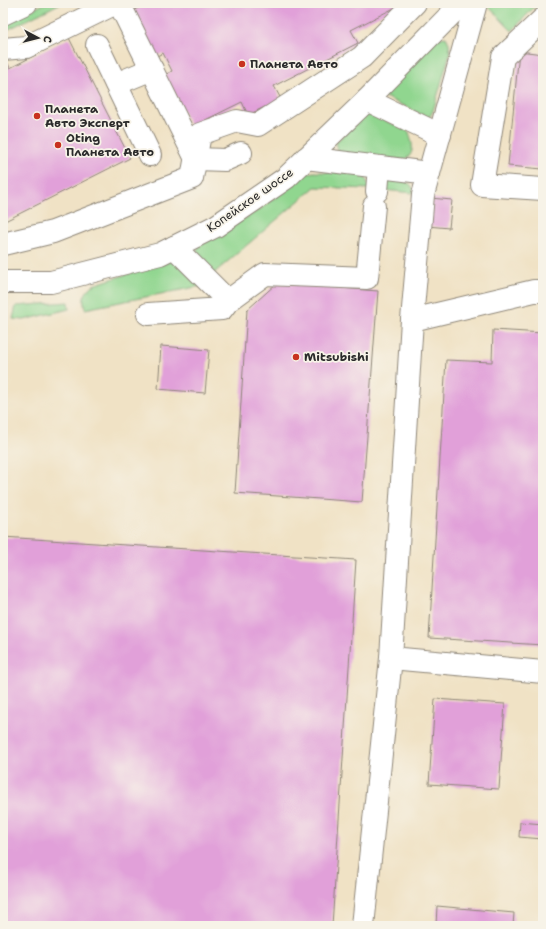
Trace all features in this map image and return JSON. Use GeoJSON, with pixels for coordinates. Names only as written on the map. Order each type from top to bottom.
{"type":"FeatureCollection","features":[{"type":"Feature","properties":{"kind":"street"},"geometry":{"type":"LineString","coordinates":[[3,14],[26,3]]}},
{"type":"Feature","properties":{"kind":"street"},"geometry":{"type":"LineString","coordinates":[[3,49],[26,47],[118,3],[196,159]]}},
{"type":"Feature","properties":{"kind":"street"},"geometry":{"type":"LineString","coordinates":[[3,244],[53,232],[192,178],[200,134],[237,121],[258,125],[362,57],[415,3]]}},
{"type":"Feature","properties":{"kind":"street","name":"Копейское шоссе"},"geometry":{"type":"LineString","coordinates":[[3,282],[51,282],[160,254],[216,226],[286,178],[367,100],[462,3]]}},
{"type":"Feature","properties":{"kind":"street"},"geometry":{"type":"LineString","coordinates":[[363,926],[390,658],[412,320],[424,195],[476,3]]}},
{"type":"Feature","properties":{"kind":"street"},"geometry":{"type":"LineString","coordinates":[[543,19],[503,57],[482,185],[543,189]]}},
{"type":"Feature","properties":{"kind":"street"},"geometry":{"type":"LineString","coordinates":[[97,45],[150,155]]}},
{"type":"Feature","properties":{"kind":"street"},"geometry":{"type":"LineString","coordinates":[[116,84],[152,69]]}},
{"type":"Feature","properties":{"kind":"street"},"geometry":{"type":"LineString","coordinates":[[367,100],[440,135]]}},
{"type":"Feature","properties":{"kind":"street"},"geometry":{"type":"LineString","coordinates":[[196,159],[225,160],[241,153]]}},
{"type":"Feature","properties":{"kind":"street"},"geometry":{"type":"LineString","coordinates":[[306,158],[429,173]]}},
{"type":"Feature","properties":{"kind":"street"},"geometry":{"type":"LineString","coordinates":[[148,314],[222,309],[228,301],[265,274],[367,278],[379,167]]}},
{"type":"Feature","properties":{"kind":"street"},"geometry":{"type":"LineString","coordinates":[[174,247],[228,301]]}},
{"type":"Feature","properties":{"kind":"street"},"geometry":{"type":"LineString","coordinates":[[412,320],[534,291],[543,291]]}},
{"type":"Feature","properties":{"kind":"street"},"geometry":{"type":"LineString","coordinates":[[390,658],[543,672]]}},
{"type":"Feature","properties":{"kind":"green space"},"geometry":{"type":"Polygon","coordinates":[[[46,3],[61,3],[3,32],[3,23],[46,3]]]}},
{"type":"Feature","properties":{"kind":"green space"},"geometry":{"type":"Polygon","coordinates":[[[485,3],[538,3],[512,31],[485,3]]]}},
{"type":"Feature","properties":{"kind":"green space"},"geometry":{"type":"Polygon","coordinates":[[[446,37],[449,43],[450,53],[433,111],[429,118],[383,96],[438,38],[446,37]]]}},
{"type":"Feature","properties":{"kind":"green space"},"geometry":{"type":"Polygon","coordinates":[[[365,114],[380,118],[409,132],[412,151],[405,160],[340,153],[336,142],[365,114]]]}},
{"type":"Feature","properties":{"kind":"green space"},"geometry":{"type":"Polygon","coordinates":[[[314,172],[361,173],[365,176],[370,189],[315,187],[213,274],[196,254],[199,246],[262,208],[303,174],[314,172]]]}},
{"type":"Feature","properties":{"kind":"green space"},"geometry":{"type":"Polygon","coordinates":[[[385,180],[399,180],[407,182],[413,188],[414,193],[382,190],[385,180]]]}},
{"type":"Feature","properties":{"kind":"green space"},"geometry":{"type":"Polygon","coordinates":[[[171,261],[176,262],[201,286],[85,309],[84,296],[93,285],[171,261]]]}},
{"type":"Feature","properties":{"kind":"green space"},"geometry":{"type":"Polygon","coordinates":[[[68,302],[69,309],[24,320],[13,319],[16,306],[68,302]]]}},
{"type":"Feature","properties":{"kind":"building","name":"Планета Авто"},"geometry":{"type":"Polygon","coordinates":[[[149,3],[404,3],[351,30],[358,43],[274,86],[281,99],[248,115],[242,102],[191,127],[165,75],[172,71],[163,53],[155,57],[132,11],[149,3]]]}},
{"type":"Feature","properties":{"kind":"building"},"geometry":{"type":"Polygon","coordinates":[[[69,38],[130,158],[3,222],[3,53],[10,68],[69,38]]]}},
{"type":"Feature","properties":{"kind":"building"},"geometry":{"type":"Polygon","coordinates":[[[519,51],[543,54],[543,169],[508,166],[519,51]]]}},
{"type":"Feature","properties":{"kind":"building"},"geometry":{"type":"Polygon","coordinates":[[[430,198],[452,200],[449,228],[427,226],[430,198]]]}},
{"type":"Feature","properties":{"kind":"building"},"geometry":{"type":"Polygon","coordinates":[[[277,283],[378,291],[362,502],[235,493],[247,310],[277,283]]]}},
{"type":"Feature","properties":{"kind":"building"},"geometry":{"type":"Polygon","coordinates":[[[493,330],[543,333],[543,645],[429,638],[446,360],[492,362],[493,330]]]}},
{"type":"Feature","properties":{"kind":"building"},"geometry":{"type":"Polygon","coordinates":[[[161,346],[209,350],[205,393],[158,389],[161,346]]]}},
{"type":"Feature","properties":{"kind":"building"},"geometry":{"type":"Polygon","coordinates":[[[3,537],[356,560],[332,926],[3,926],[3,537]]]}},
{"type":"Feature","properties":{"kind":"building"},"geometry":{"type":"Polygon","coordinates":[[[435,699],[505,704],[499,789],[429,784],[435,699]]]}},
{"type":"Feature","properties":{"kind":"building"},"geometry":{"type":"Polygon","coordinates":[[[520,822],[543,824],[543,839],[519,837],[520,822]]]}},
{"type":"Feature","properties":{"kind":"building"},"geometry":{"type":"Polygon","coordinates":[[[437,906],[514,913],[513,926],[436,925],[437,906]]]}},
{"type":"Feature","properties":{"kind":"place","name":"Планета Авто"},"geometry":{"type":"Point","coordinates":[242,64]}},
{"type":"Feature","properties":{"kind":"place","name":"Планета Авто Эксперт"},"geometry":{"type":"Point","coordinates":[37,116]}},
{"type":"Feature","properties":{"kind":"place","name":"Oting Планета Авто"},"geometry":{"type":"Point","coordinates":[58,145]}},
{"type":"Feature","properties":{"kind":"place","name":"Mitsubishi"},"geometry":{"type":"Point","coordinates":[296,357]}}]}
